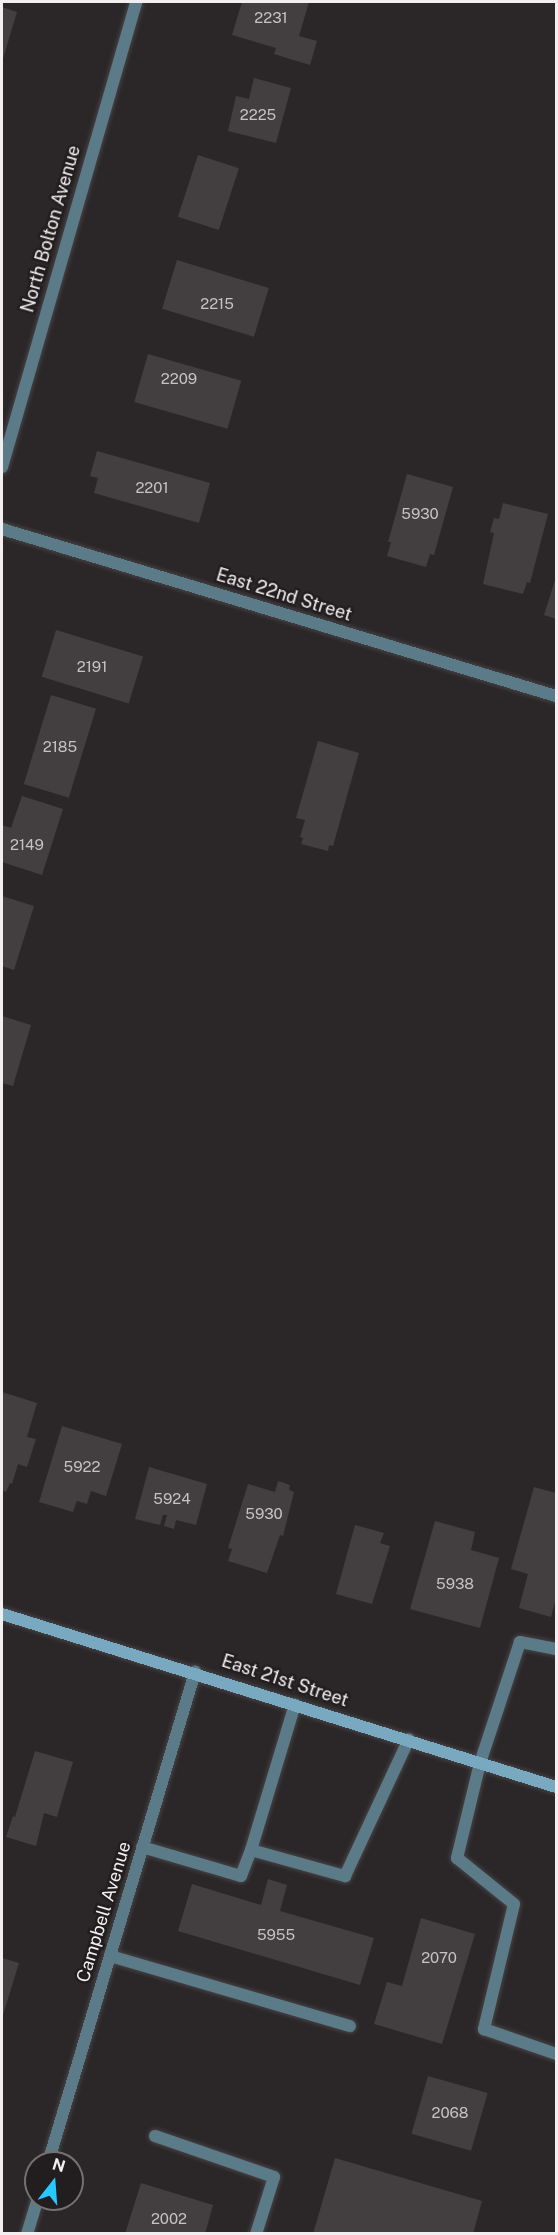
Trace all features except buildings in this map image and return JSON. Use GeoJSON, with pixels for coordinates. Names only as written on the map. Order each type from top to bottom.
{"type":"FeatureCollection","features":[{"type":"Feature","properties":{"kind":"main road","name":"East 21st Street"},"geometry":{"type":"LineString","coordinates":[[2,1614],[195,1672],[556,1787]]}},
{"type":"Feature","properties":{"kind":"street","name":"North Bolton Avenue"},"geometry":{"type":"LineString","coordinates":[[2,467],[136,2]]}},
{"type":"Feature","properties":{"kind":"street","name":"East 22nd Street"},"geometry":{"type":"LineString","coordinates":[[2,529],[556,696]]}},
{"type":"Feature","properties":{"kind":"street"},"geometry":{"type":"LineString","coordinates":[[556,1649],[520,1642],[480,1763],[457,1858],[514,1904],[484,2029],[556,2054]]}},
{"type":"Feature","properties":{"kind":"street","name":"Campbell Avenue"},"geometry":{"type":"LineString","coordinates":[[52,2151],[195,1672]]}},
{"type":"Feature","properties":{"kind":"street"},"geometry":{"type":"LineString","coordinates":[[142,1847],[241,1876],[296,1704]]}},
{"type":"Feature","properties":{"kind":"street"},"geometry":{"type":"LineString","coordinates":[[251,1850],[345,1876],[409,1740]]}},
{"type":"Feature","properties":{"kind":"street"},"geometry":{"type":"LineString","coordinates":[[110,1956],[350,2026]]}},
{"type":"Feature","properties":{"kind":"street"},"geometry":{"type":"LineString","coordinates":[[156,2136],[274,2177],[256,2234]]}},
{"type":"Feature","properties":{"kind":"street"},"geometry":{"type":"LineString","coordinates":[[27,2234],[34,2211]]}}]}
